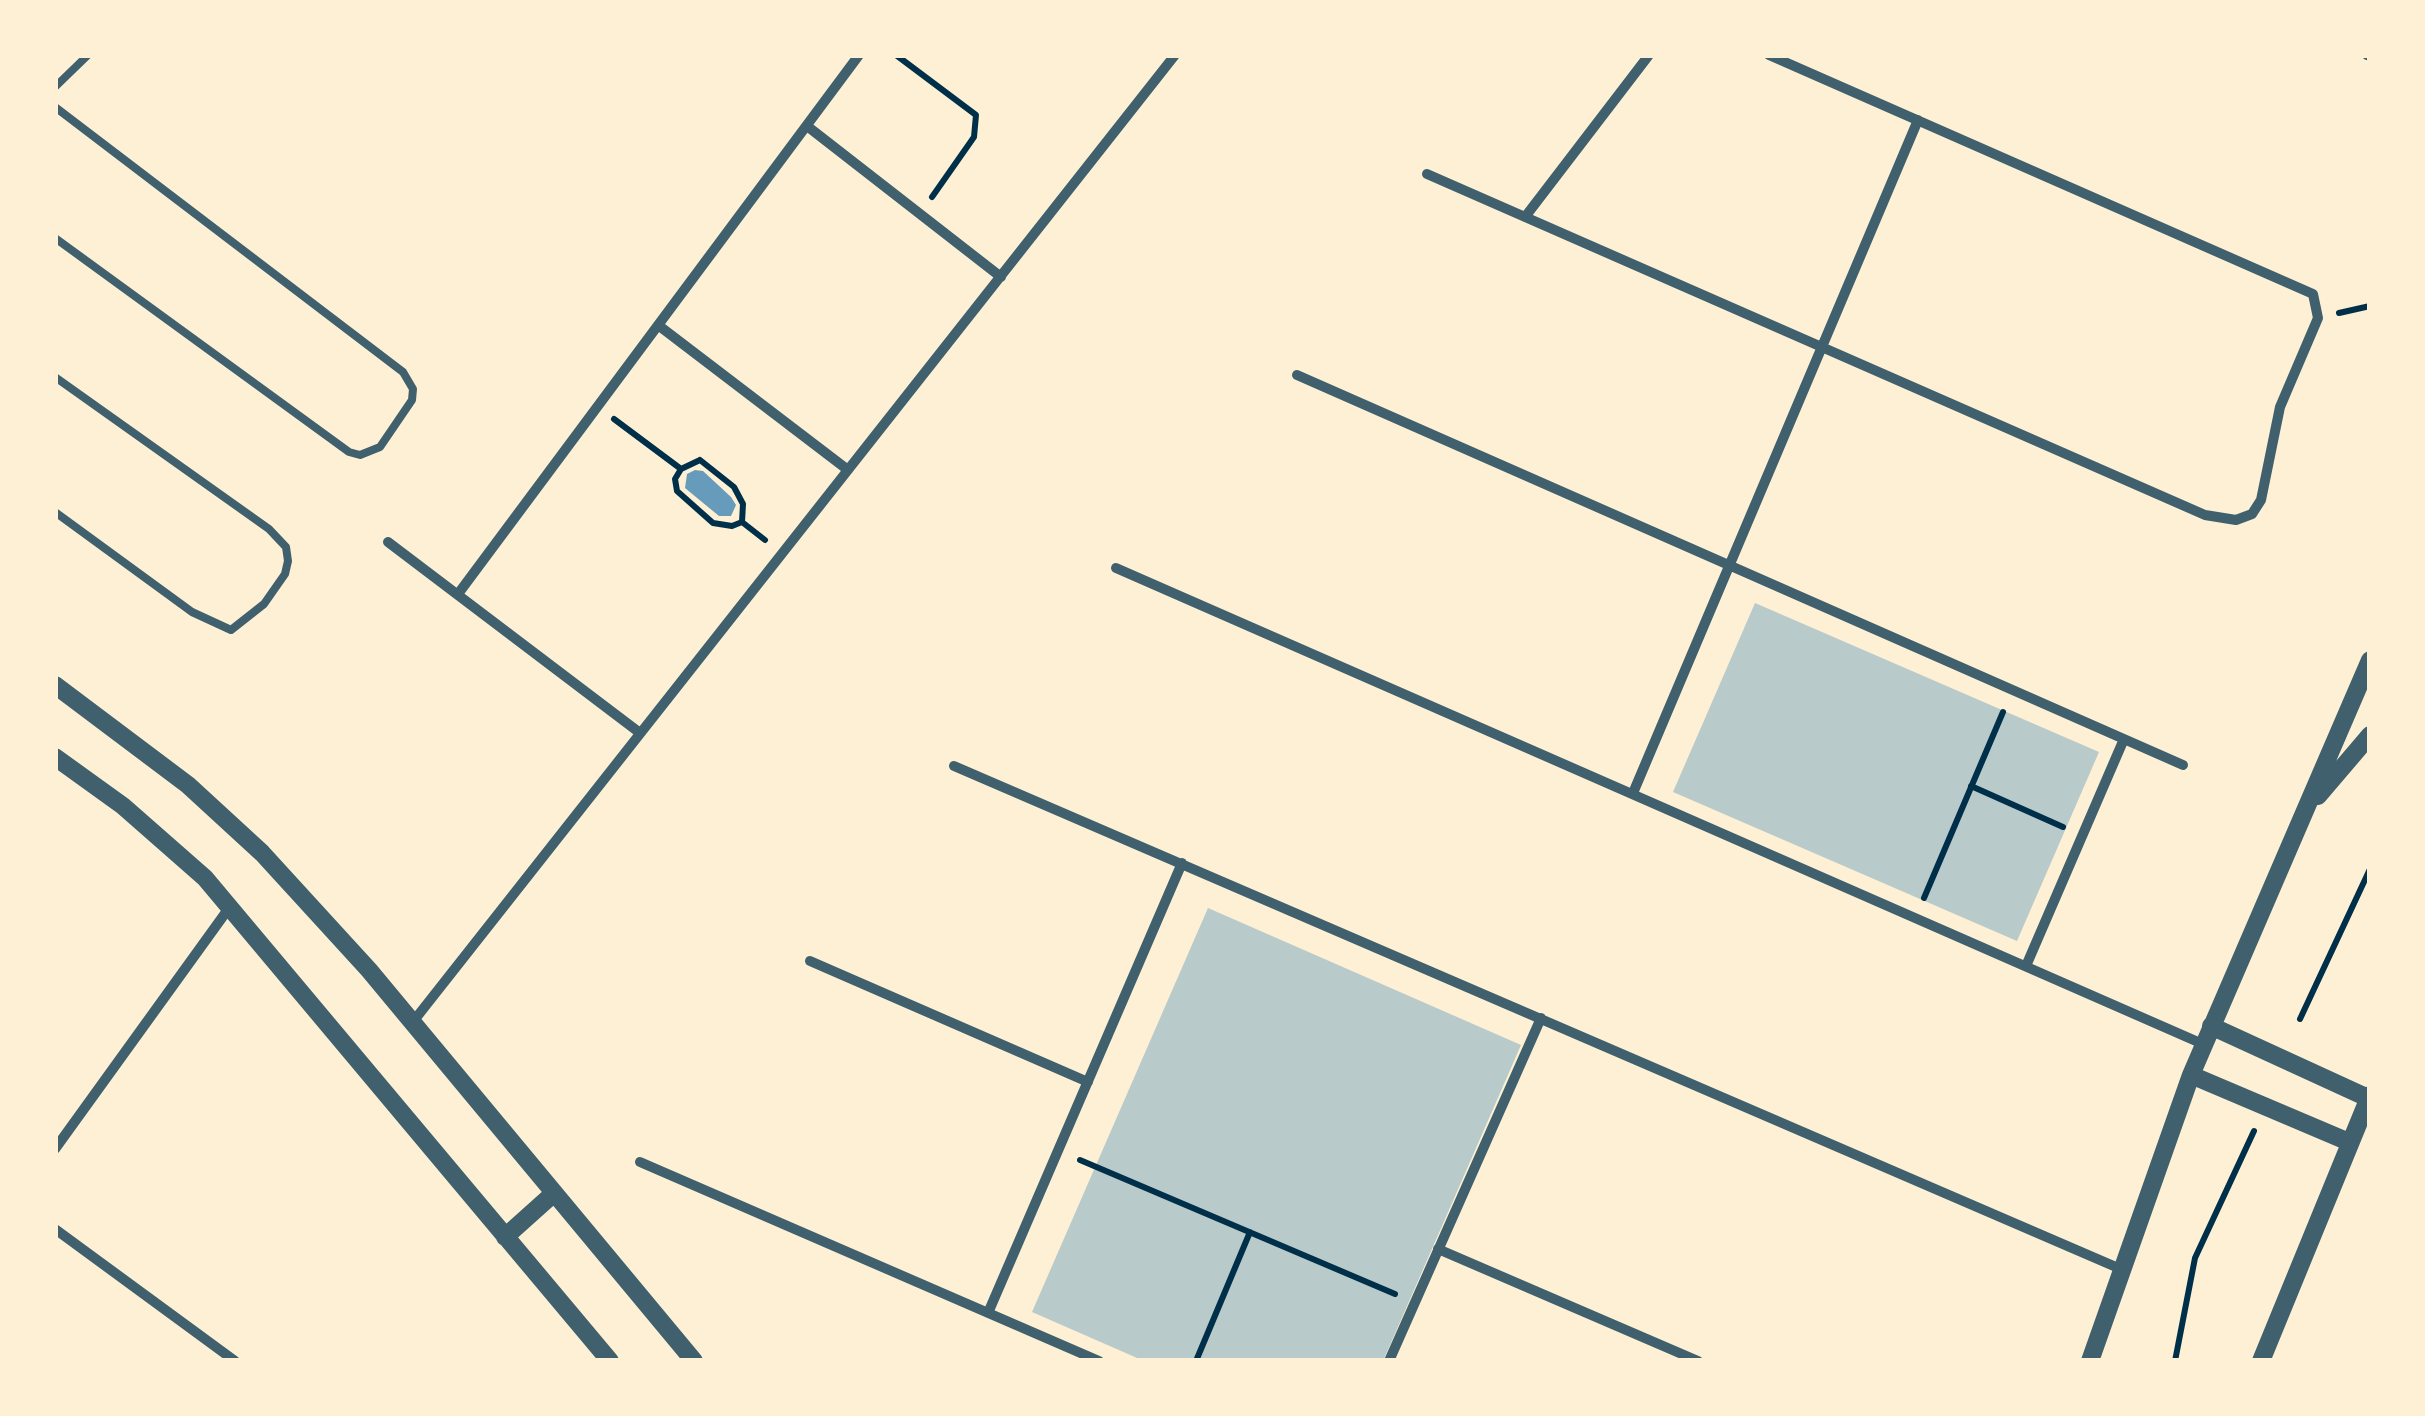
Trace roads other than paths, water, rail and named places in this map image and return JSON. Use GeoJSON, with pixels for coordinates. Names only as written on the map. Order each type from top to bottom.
{"type":"FeatureCollection","features":[{"type":"Feature","properties":{"kind":"street"},"geometry":{"type":"LineString","coordinates":[[458,594],[859,55]]}},
{"type":"Feature","properties":{"kind":"street"},"geometry":{"type":"LineString","coordinates":[[411,1024],[1175,55]]}},
{"type":"Feature","properties":{"kind":"street"},"geometry":{"type":"LineString","coordinates":[[1526,217],[1649,55]]}},
{"type":"Feature","properties":{"kind":"street"},"geometry":{"type":"LineString","coordinates":[[1427,174],[2205,515],[2236,520],[2252,514],[2261,500],[2280,407],[2318,318],[2313,294],[1769,55]]}},
{"type":"Feature","properties":{"kind":"street"},"geometry":{"type":"LineString","coordinates":[[1633,793],[1918,120]]}},
{"type":"Feature","properties":{"kind":"street"},"geometry":{"type":"LineString","coordinates":[[806,126],[1001,277]]}},
{"type":"Feature","properties":{"kind":"street"},"geometry":{"type":"LineString","coordinates":[[658,324],[848,470]]}},
{"type":"Feature","properties":{"kind":"street"},"geometry":{"type":"LineString","coordinates":[[1297,374],[2183,765]]}},
{"type":"Feature","properties":{"kind":"street"},"geometry":{"type":"LineString","coordinates":[[388,542],[640,733]]}},
{"type":"Feature","properties":{"kind":"street"},"geometry":{"type":"LineString","coordinates":[[1116,568],[2026,966],[2369,1097],[2260,1361]]}},
{"type":"Feature","properties":{"kind":"street"},"geometry":{"type":"LineString","coordinates":[[2090,1361],[2190,1075],[2370,660]]}},
{"type":"Feature","properties":{"kind":"street"},"geometry":{"type":"LineString","coordinates":[[55,685],[218,810],[369,970],[694,1361]]}},
{"type":"Feature","properties":{"kind":"street"},"geometry":{"type":"LineString","coordinates":[[2306,809],[2370,736]]}},
{"type":"Feature","properties":{"kind":"street"},"geometry":{"type":"LineString","coordinates":[[2026,966],[2124,740]]}},
{"type":"Feature","properties":{"kind":"street"},"geometry":{"type":"LineString","coordinates":[[55,756],[172,846],[230,908],[610,1361]]}},
{"type":"Feature","properties":{"kind":"street"},"geometry":{"type":"LineString","coordinates":[[954,766],[2123,1270]]}},
{"type":"Feature","properties":{"kind":"street"},"geometry":{"type":"LineString","coordinates":[[988,1313],[1182,864]]}},
{"type":"Feature","properties":{"kind":"street"},"geometry":{"type":"LineString","coordinates":[[55,1150],[230,908]]}},
{"type":"Feature","properties":{"kind":"street"},"geometry":{"type":"LineString","coordinates":[[810,961],[1088,1082]]}},
{"type":"Feature","properties":{"kind":"street"},"geometry":{"type":"LineString","coordinates":[[1389,1361],[1540,1018]]}},
{"type":"Feature","properties":{"kind":"street"},"geometry":{"type":"LineString","coordinates":[[2190,1075],[2349,1142]]}},
{"type":"Feature","properties":{"kind":"street"},"geometry":{"type":"LineString","coordinates":[[640,1162],[1099,1361]]}},
{"type":"Feature","properties":{"kind":"street"},"geometry":{"type":"LineString","coordinates":[[504,1237],[553,1194]]}},
{"type":"Feature","properties":{"kind":"street"},"geometry":{"type":"LineString","coordinates":[[55,1229],[235,1361]]}},
{"type":"Feature","properties":{"kind":"street"},"geometry":{"type":"LineString","coordinates":[[1438,1249],[1698,1361]]}},
{"type":"Feature","properties":{"kind":"lane"},"geometry":{"type":"LineString","coordinates":[[55,88],[88,55]]}},
{"type":"Feature","properties":{"kind":"lane"},"geometry":{"type":"LineString","coordinates":[[55,107],[402,372],[413,389],[412,400],[380,448],[360,455],[349,452],[55,238]]}},
{"type":"Feature","properties":{"kind":"lane"},"geometry":{"type":"LineString","coordinates":[[55,377],[269,529],[286,547],[288,561],[264,604],[231,630],[192,612],[55,512]]}},
{"type":"Feature","properties":{"kind":"water"},"geometry":{"type":"Polygon","coordinates":[[[703,471],[731,497],[736,505],[731,516],[719,516],[685,488],[687,474],[703,471]]]}}]}
